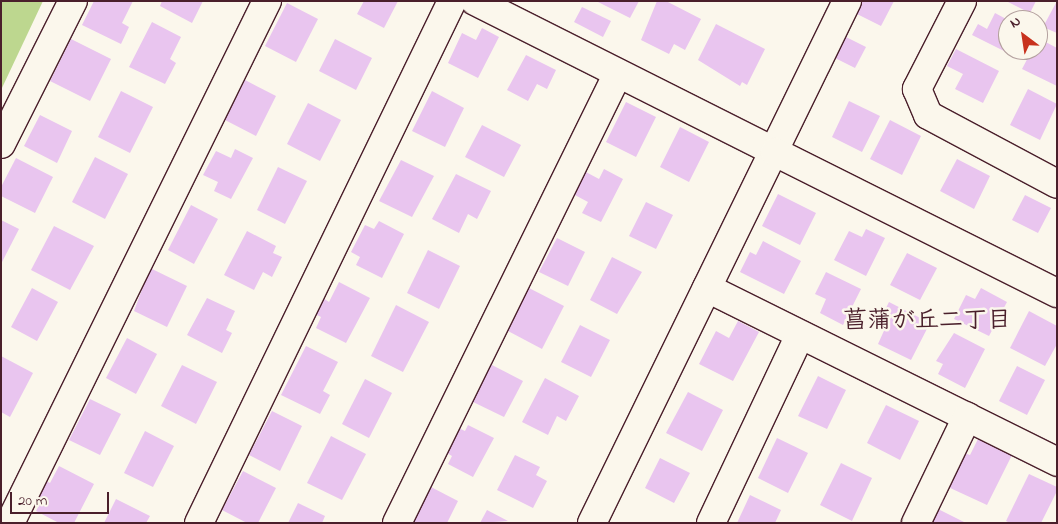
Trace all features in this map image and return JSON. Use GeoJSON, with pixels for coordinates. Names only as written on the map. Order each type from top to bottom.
{"type":"FeatureCollection","features":[{"type":"Feature","properties":{"kind":"street"},"geometry":{"type":"LineString","coordinates":[[1,144],[73,1]]}},
{"type":"Feature","properties":{"kind":"street"},"geometry":{"type":"LineString","coordinates":[[10,523],[267,1]]}},
{"type":"Feature","properties":{"kind":"street"},"geometry":{"type":"LineString","coordinates":[[199,523],[452,1]]}},
{"type":"Feature","properties":{"kind":"street"},"geometry":{"type":"LineString","coordinates":[[475,1],[1057,293]]}},
{"type":"Feature","properties":{"kind":"street"},"geometry":{"type":"LineString","coordinates":[[592,523],[775,152],[847,1]]}},
{"type":"Feature","properties":{"kind":"street"},"geometry":{"type":"LineString","coordinates":[[962,1],[917,89],[928,115],[1057,184]]}},
{"type":"Feature","properties":{"kind":"street"},"geometry":{"type":"LineString","coordinates":[[397,523],[618,73]]}},
{"type":"Feature","properties":{"kind":"street"},"geometry":{"type":"LineString","coordinates":[[707,288],[1057,462]]}},
{"type":"Feature","properties":{"kind":"street"},"geometry":{"type":"LineString","coordinates":[[711,523],[800,334]]}},
{"type":"Feature","properties":{"kind":"street"},"geometry":{"type":"LineString","coordinates":[[916,523],[967,417]]}},
{"type":"Feature","properties":{"kind":"green space"},"geometry":{"type":"Polygon","coordinates":[[[1,1],[43,1],[1,90],[1,1]]]}},
{"type":"Feature","properties":{"kind":"building"},"geometry":{"type":"Polygon","coordinates":[[[94,1],[133,1],[122,23],[129,27],[121,44],[82,25],[94,1]]]}},
{"type":"Feature","properties":{"kind":"building"},"geometry":{"type":"Polygon","coordinates":[[[162,1],[203,1],[192,23],[160,6],[162,1]]]}},
{"type":"Feature","properties":{"kind":"building"},"geometry":{"type":"Polygon","coordinates":[[[364,1],[398,1],[384,28],[357,14],[364,1]]]}},
{"type":"Feature","properties":{"kind":"building"},"geometry":{"type":"Polygon","coordinates":[[[596,1],[639,1],[630,18],[596,1]]]}},
{"type":"Feature","properties":{"kind":"building"},"geometry":{"type":"Polygon","coordinates":[[[657,1],[666,1],[701,19],[685,50],[674,44],[669,54],[641,40],[657,1]]]}},
{"type":"Feature","properties":{"kind":"building"},"geometry":{"type":"Polygon","coordinates":[[[861,1],[894,1],[881,26],[855,13],[861,1]]]}},
{"type":"Feature","properties":{"kind":"building"},"geometry":{"type":"Polygon","coordinates":[[[1006,1],[1036,1],[1032,10],[1024,10],[1006,1]]]}},
{"type":"Feature","properties":{"kind":"building"},"geometry":{"type":"Polygon","coordinates":[[[1057,1],[1057,33],[1048,29],[1048,18],[1057,1]]]}},
{"type":"Feature","properties":{"kind":"building"},"geometry":{"type":"Polygon","coordinates":[[[287,3],[318,19],[296,62],[265,46],[287,3]]]}},
{"type":"Feature","properties":{"kind":"building"},"geometry":{"type":"Polygon","coordinates":[[[582,7],[611,21],[603,37],[574,22],[582,7]]]}},
{"type":"Feature","properties":{"kind":"building"},"geometry":{"type":"Polygon","coordinates":[[[995,13],[998,15],[998,48],[972,35],[978,24],[987,29],[995,13]]]}},
{"type":"Feature","properties":{"kind":"building"},"geometry":{"type":"Polygon","coordinates":[[[152,22],[181,37],[170,59],[176,63],[165,84],[129,67],[152,22]]]}},
{"type":"Feature","properties":{"kind":"building"},"geometry":{"type":"Polygon","coordinates":[[[716,24],[765,49],[747,85],[742,82],[740,86],[698,60],[716,24]]]}},
{"type":"Feature","properties":{"kind":"building"},"geometry":{"type":"Polygon","coordinates":[[[482,28],[499,37],[478,78],[448,63],[462,33],[476,40],[482,28]]]}},
{"type":"Feature","properties":{"kind":"building"},"geometry":{"type":"Polygon","coordinates":[[[844,36],[866,47],[855,68],[833,57],[844,36]]]}},
{"type":"Feature","properties":{"kind":"building"},"geometry":{"type":"Polygon","coordinates":[[[71,39],[111,59],[90,101],[50,81],[71,39]]]}},
{"type":"Feature","properties":{"kind":"building"},"geometry":{"type":"Polygon","coordinates":[[[335,39],[372,58],[356,90],[319,71],[335,39]]]}},
{"type":"Feature","properties":{"kind":"building"},"geometry":{"type":"Polygon","coordinates":[[[1048,43],[1057,48],[1057,86],[1022,69],[1027,60],[1048,60],[1048,43]]]}},
{"type":"Feature","properties":{"kind":"building"},"geometry":{"type":"Polygon","coordinates":[[[956,49],[999,71],[983,103],[955,89],[963,74],[947,66],[956,49]]]}},
{"type":"Feature","properties":{"kind":"building"},"geometry":{"type":"Polygon","coordinates":[[[526,55],[556,70],[547,89],[537,84],[528,101],[507,90],[526,55]]]}},
{"type":"Feature","properties":{"kind":"building"},"geometry":{"type":"Polygon","coordinates":[[[245,80],[276,96],[256,136],[225,120],[245,80]]]}},
{"type":"Feature","properties":{"kind":"building"},"geometry":{"type":"Polygon","coordinates":[[[1028,89],[1057,104],[1040,140],[1010,125],[1028,89]]]}},
{"type":"Feature","properties":{"kind":"building"},"geometry":{"type":"Polygon","coordinates":[[[121,91],[153,107],[130,153],[98,137],[121,91]]]}},
{"type":"Feature","properties":{"kind":"building"},"geometry":{"type":"Polygon","coordinates":[[[432,91],[464,108],[445,147],[412,131],[432,91]]]}},
{"type":"Feature","properties":{"kind":"building"},"geometry":{"type":"Polygon","coordinates":[[[849,101],[880,116],[862,152],[832,137],[849,101]]]}},
{"type":"Feature","properties":{"kind":"building"},"geometry":{"type":"Polygon","coordinates":[[[626,102],[656,117],[636,157],[606,142],[626,102]]]}},
{"type":"Feature","properties":{"kind":"building"},"geometry":{"type":"Polygon","coordinates":[[[308,103],[341,120],[320,161],[287,144],[308,103]]]}},
{"type":"Feature","properties":{"kind":"building"},"geometry":{"type":"Polygon","coordinates":[[[40,115],[72,131],[57,163],[24,146],[40,115]]]}},
{"type":"Feature","properties":{"kind":"building"},"geometry":{"type":"Polygon","coordinates":[[[890,120],[921,136],[902,175],[870,159],[890,120]]]}},
{"type":"Feature","properties":{"kind":"building"},"geometry":{"type":"Polygon","coordinates":[[[482,125],[521,145],[504,177],[465,157],[482,125]]]}},
{"type":"Feature","properties":{"kind":"building"},"geometry":{"type":"Polygon","coordinates":[[[680,127],[709,142],[689,182],[660,167],[680,127]]]}},
{"type":"Feature","properties":{"kind":"building"},"geometry":{"type":"Polygon","coordinates":[[[235,149],[253,158],[231,199],[214,191],[218,182],[203,175],[216,151],[231,158],[235,149]]]}},
{"type":"Feature","properties":{"kind":"building"},"geometry":{"type":"Polygon","coordinates":[[[95,157],[128,174],[105,219],[72,202],[95,157]]]}},
{"type":"Feature","properties":{"kind":"building"},"geometry":{"type":"Polygon","coordinates":[[[16,158],[53,177],[35,213],[1,196],[1,187],[16,158]]]}},
{"type":"Feature","properties":{"kind":"building"},"geometry":{"type":"Polygon","coordinates":[[[957,159],[990,176],[974,209],[940,191],[957,159]]]}},
{"type":"Feature","properties":{"kind":"building"},"geometry":{"type":"Polygon","coordinates":[[[401,160],[434,176],[412,217],[379,201],[401,160]]]}},
{"type":"Feature","properties":{"kind":"building"},"geometry":{"type":"Polygon","coordinates":[[[278,167],[307,181],[285,224],[257,210],[278,167]]]}},
{"type":"Feature","properties":{"kind":"building"},"geometry":{"type":"Polygon","coordinates":[[[604,169],[623,179],[601,222],[582,213],[588,202],[573,194],[584,171],[599,179],[604,169]]]}},
{"type":"Feature","properties":{"kind":"building"},"geometry":{"type":"Polygon","coordinates":[[[456,174],[491,191],[477,219],[468,214],[459,233],[432,219],[456,174]]]}},
{"type":"Feature","properties":{"kind":"building"},"geometry":{"type":"Polygon","coordinates":[[[778,194],[816,213],[800,245],[762,226],[778,194]]]}},
{"type":"Feature","properties":{"kind":"building"},"geometry":{"type":"Polygon","coordinates":[[[1025,195],[1051,208],[1038,233],[1012,220],[1025,195]]]}},
{"type":"Feature","properties":{"kind":"building"},"geometry":{"type":"Polygon","coordinates":[[[646,202],[673,215],[656,249],[629,236],[646,202]]]}},
{"type":"Feature","properties":{"kind":"building"},"geometry":{"type":"Polygon","coordinates":[[[191,205],[218,219],[194,264],[168,250],[191,205]]]}},
{"type":"Feature","properties":{"kind":"building"},"geometry":{"type":"Polygon","coordinates":[[[1,220],[19,229],[1,264],[1,220]]]}},
{"type":"Feature","properties":{"kind":"building"},"geometry":{"type":"Polygon","coordinates":[[[379,221],[404,234],[382,278],[356,265],[360,257],[351,252],[365,225],[374,229],[379,221]]]}},
{"type":"Feature","properties":{"kind":"building"},"geometry":{"type":"Polygon","coordinates":[[[54,226],[94,246],[70,290],[31,270],[54,226]]]}},
{"type":"Feature","properties":{"kind":"building"},"geometry":{"type":"Polygon","coordinates":[[[866,229],[885,238],[866,276],[834,260],[849,231],[862,237],[866,229]]]}},
{"type":"Feature","properties":{"kind":"building"},"geometry":{"type":"Polygon","coordinates":[[[247,231],[276,246],[273,253],[282,257],[272,277],[263,272],[254,290],[224,275],[247,231]]]}},
{"type":"Feature","properties":{"kind":"building"},"geometry":{"type":"Polygon","coordinates":[[[557,238],[585,252],[568,286],[539,272],[557,238]]]}},
{"type":"Feature","properties":{"kind":"building"},"geometry":{"type":"Polygon","coordinates":[[[763,241],[801,261],[784,294],[740,272],[750,252],[756,255],[763,241]]]}},
{"type":"Feature","properties":{"kind":"building"},"geometry":{"type":"Polygon","coordinates":[[[428,250],[460,266],[439,309],[407,293],[428,250]]]}},
{"type":"Feature","properties":{"kind":"building"},"geometry":{"type":"Polygon","coordinates":[[[907,253],[937,268],[920,300],[890,285],[907,253]]]}},
{"type":"Feature","properties":{"kind":"building"},"geometry":{"type":"Polygon","coordinates":[[[612,257],[642,272],[617,314],[590,300],[612,257]]]}},
{"type":"Feature","properties":{"kind":"building"},"geometry":{"type":"Polygon","coordinates":[[[150,268],[187,286],[167,327],[134,311],[150,268]]]}},
{"type":"Feature","properties":{"kind":"building"},"geometry":{"type":"Polygon","coordinates":[[[826,272],[861,289],[843,325],[820,313],[826,299],[815,294],[826,272]]]}},
{"type":"Feature","properties":{"kind":"building"},"geometry":{"type":"Polygon","coordinates":[[[339,282],[370,298],[346,343],[316,328],[321,317],[315,314],[323,298],[329,302],[339,282]]]}},
{"type":"Feature","properties":{"kind":"building"},"geometry":{"type":"Polygon","coordinates":[[[32,288],[58,302],[37,341],[11,327],[32,288]]]}},
{"type":"Feature","properties":{"kind":"building"},"geometry":{"type":"Polygon","coordinates":[[[529,288],[564,306],[542,349],[508,331],[529,288]]]}},
{"type":"Feature","properties":{"kind":"building"},"geometry":{"type":"Polygon","coordinates":[[[981,288],[1007,302],[989,336],[954,319],[966,295],[975,299],[981,288]]]}},
{"type":"Feature","properties":{"kind":"building"},"geometry":{"type":"Polygon","coordinates":[[[207,298],[235,311],[226,330],[232,333],[222,353],[187,335],[207,298]]]}},
{"type":"Feature","properties":{"kind":"building"},"geometry":{"type":"Polygon","coordinates":[[[889,302],[930,323],[911,360],[878,344],[887,324],[880,320],[889,302]]]}},
{"type":"Feature","properties":{"kind":"building"},"geometry":{"type":"Polygon","coordinates":[[[396,305],[429,322],[403,372],[371,356],[396,305]]]}},
{"type":"Feature","properties":{"kind":"building"},"geometry":{"type":"Polygon","coordinates":[[[1029,311],[1057,326],[1057,344],[1045,366],[1010,348],[1029,311]]]}},
{"type":"Feature","properties":{"kind":"building"},"geometry":{"type":"Polygon","coordinates":[[[738,321],[759,332],[733,381],[699,364],[716,331],[729,338],[738,321]]]}},
{"type":"Feature","properties":{"kind":"building"},"geometry":{"type":"Polygon","coordinates":[[[580,325],[610,340],[591,377],[561,362],[580,325]]]}},
{"type":"Feature","properties":{"kind":"building"},"geometry":{"type":"Polygon","coordinates":[[[954,333],[985,349],[965,388],[938,374],[943,364],[936,361],[954,333]]]}},
{"type":"Feature","properties":{"kind":"building"},"geometry":{"type":"Polygon","coordinates":[[[127,338],[157,354],[136,394],[106,378],[127,338]]]}},
{"type":"Feature","properties":{"kind":"building"},"geometry":{"type":"Polygon","coordinates":[[[306,346],[338,362],[323,391],[330,395],[320,414],[281,395],[306,346]]]}},
{"type":"Feature","properties":{"kind":"building"},"geometry":{"type":"Polygon","coordinates":[[[1,356],[33,373],[10,417],[1,412],[1,356]]]}},
{"type":"Feature","properties":{"kind":"building"},"geometry":{"type":"Polygon","coordinates":[[[490,364],[523,381],[504,417],[471,401],[490,364]]]}},
{"type":"Feature","properties":{"kind":"building"},"geometry":{"type":"Polygon","coordinates":[[[182,365],[217,382],[196,424],[161,406],[182,365]]]}},
{"type":"Feature","properties":{"kind":"building"},"geometry":{"type":"Polygon","coordinates":[[[1017,366],[1045,380],[1027,415],[999,401],[1017,366]]]}},
{"type":"Feature","properties":{"kind":"building"},"geometry":{"type":"Polygon","coordinates":[[[818,376],[846,390],[827,429],[798,416],[818,376]]]}},
{"type":"Feature","properties":{"kind":"building"},"geometry":{"type":"Polygon","coordinates":[[[545,378],[579,396],[566,421],[557,416],[548,435],[522,422],[545,378]]]}},
{"type":"Feature","properties":{"kind":"building"},"geometry":{"type":"Polygon","coordinates":[[[365,379],[392,393],[369,438],[342,424],[365,379]]]}},
{"type":"Feature","properties":{"kind":"building"},"geometry":{"type":"Polygon","coordinates":[[[688,392],[723,410],[702,451],[666,433],[688,392]]]}},
{"type":"Feature","properties":{"kind":"building"},"geometry":{"type":"Polygon","coordinates":[[[90,399],[121,414],[100,455],[69,440],[90,399]]]}},
{"type":"Feature","properties":{"kind":"building"},"geometry":{"type":"Polygon","coordinates":[[[886,405],[919,421],[900,460],[867,443],[886,405]]]}},
{"type":"Feature","properties":{"kind":"building"},"geometry":{"type":"Polygon","coordinates":[[[272,411],[302,426],[280,471],[249,455],[272,411]]]}},
{"type":"Feature","properties":{"kind":"building"},"geometry":{"type":"Polygon","coordinates":[[[468,425],[494,438],[473,477],[448,464],[452,456],[442,450],[454,426],[465,431],[468,425]]]}},
{"type":"Feature","properties":{"kind":"building"},"geometry":{"type":"Polygon","coordinates":[[[145,431],[174,446],[153,487],[124,473],[145,431]]]}},
{"type":"Feature","properties":{"kind":"building"},"geometry":{"type":"Polygon","coordinates":[[[331,436],[366,454],[342,500],[307,483],[331,436]]]}},
{"type":"Feature","properties":{"kind":"building"},"geometry":{"type":"Polygon","coordinates":[[[777,438],[808,453],[788,493],[758,478],[777,438]]]}},
{"type":"Feature","properties":{"kind":"building"},"geometry":{"type":"Polygon","coordinates":[[[978,439],[1012,455],[987,505],[948,487],[964,453],[970,455],[978,439]]]}},
{"type":"Feature","properties":{"kind":"building"},"geometry":{"type":"Polygon","coordinates":[[[515,455],[540,467],[536,475],[547,481],[533,508],[497,490],[515,455]]]}},
{"type":"Feature","properties":{"kind":"building"},"geometry":{"type":"Polygon","coordinates":[[[660,458],[690,473],[674,503],[645,488],[660,458]]]}},
{"type":"Feature","properties":{"kind":"building"},"geometry":{"type":"Polygon","coordinates":[[[841,463],[872,478],[852,521],[820,505],[841,463]]]}},
{"type":"Feature","properties":{"kind":"building"},"geometry":{"type":"Polygon","coordinates":[[[59,466],[94,484],[74,523],[59,523],[36,511],[42,500],[36,497],[44,480],[50,483],[59,466]]]}},
{"type":"Feature","properties":{"kind":"building"},"geometry":{"type":"Polygon","coordinates":[[[243,471],[276,488],[258,523],[247,523],[222,510],[243,471]]]}},
{"type":"Feature","properties":{"kind":"building"},"geometry":{"type":"Polygon","coordinates":[[[1029,474],[1057,487],[1057,491],[1041,523],[1010,523],[1006,521],[1029,474]]]}},
{"type":"Feature","properties":{"kind":"building"},"geometry":{"type":"Polygon","coordinates":[[[429,486],[458,501],[447,523],[410,523],[429,486]]]}},
{"type":"Feature","properties":{"kind":"building"},"geometry":{"type":"Polygon","coordinates":[[[750,495],[781,510],[775,523],[737,523],[750,495]]]}},
{"type":"Feature","properties":{"kind":"building"},"geometry":{"type":"Polygon","coordinates":[[[116,499],[150,516],[146,523],[104,523],[116,499]]]}},
{"type":"Feature","properties":{"kind":"building"},"geometry":{"type":"Polygon","coordinates":[[[298,503],[325,516],[322,523],[288,523],[298,503]]]}},
{"type":"Feature","properties":{"kind":"building"},"geometry":{"type":"Polygon","coordinates":[[[934,507],[966,523],[926,523],[934,507]]]}},
{"type":"Feature","properties":{"kind":"building"},"geometry":{"type":"Polygon","coordinates":[[[487,510],[508,521],[480,523],[487,510]]]}},
{"type":"Feature","properties":{"kind":"district","name":"菖蒲が丘二丁目"},"geometry":{"type":"Point","coordinates":[927,322]}}]}
